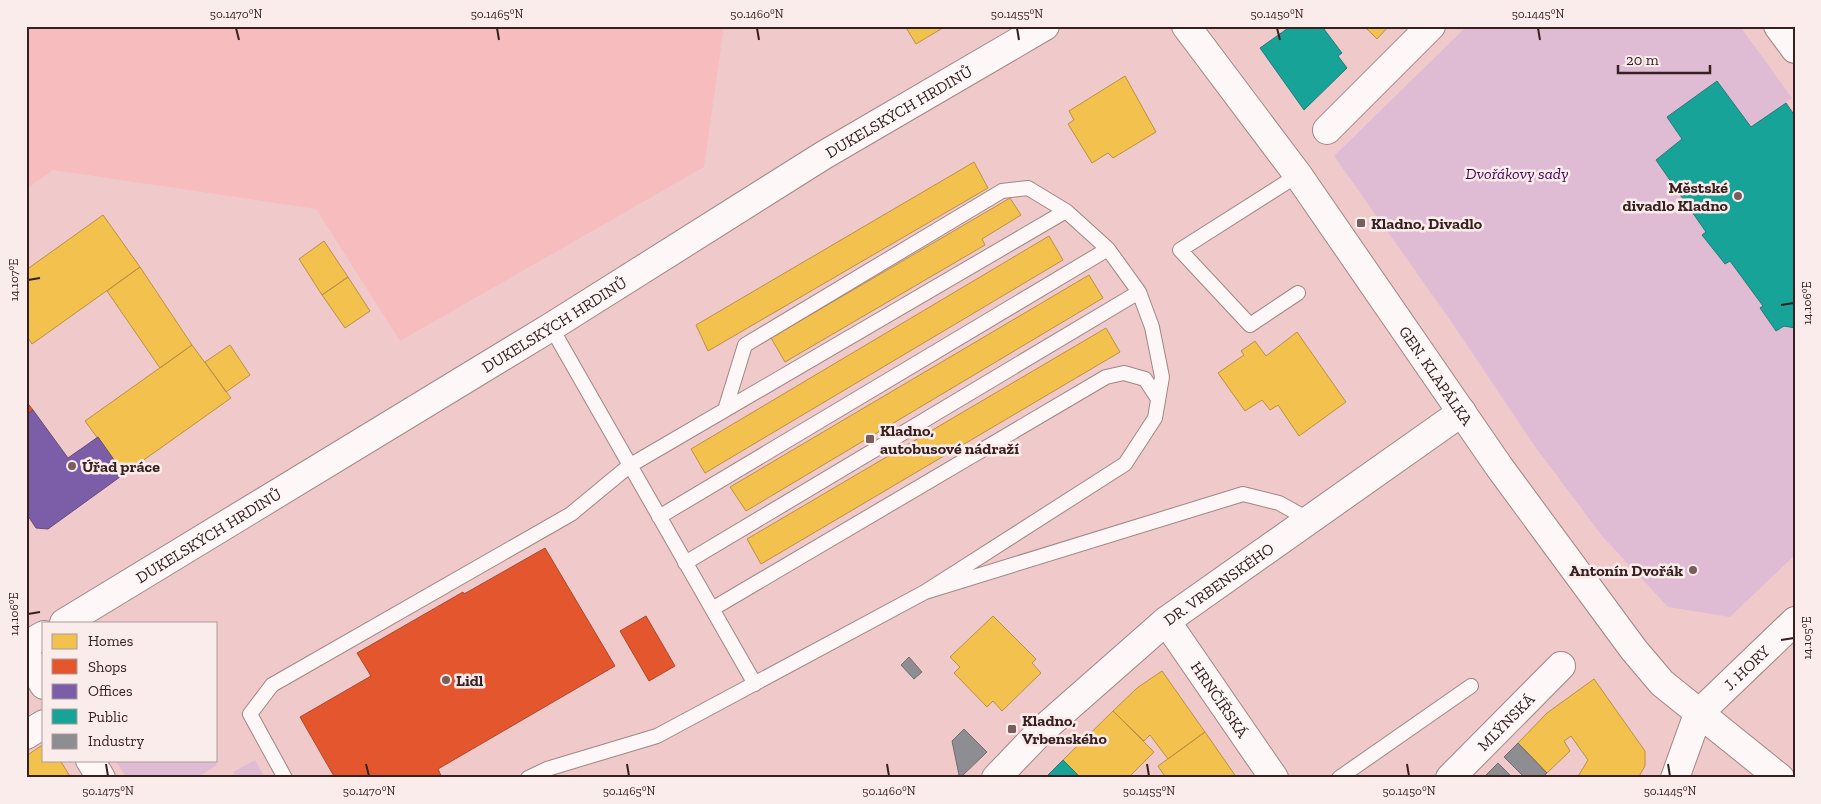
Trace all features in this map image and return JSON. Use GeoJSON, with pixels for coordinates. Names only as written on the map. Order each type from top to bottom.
{"type":"FeatureCollection","features":[{"type":"Feature","properties":{"kind":"street","name":"DUKELSKÝCH HRDINŮ"},"geometry":{"type":"LineString","coordinates":[[66,622],[550,327],[824,155],[1045,26]]}},
{"type":"Feature","properties":{"kind":"street","name":"GEN. KLAPÁLKA"},"geometry":{"type":"LineString","coordinates":[[1186,26],[1298,175],[1462,412],[1634,650],[1662,683],[1698,714],[1780,778]]}},
{"type":"Feature","properties":{"kind":"street"},"geometry":{"type":"LineString","coordinates":[[1327,130],[1431,26]]}},
{"type":"Feature","properties":{"kind":"street"},"geometry":{"type":"LineString","coordinates":[[1778,26],[1795,49]]}},
{"type":"Feature","properties":{"kind":"street","name":"DR. VRBENSKÉHO"},"geometry":{"type":"LineString","coordinates":[[996,778],[1041,731],[1166,621],[1462,412]]}},
{"type":"Feature","properties":{"kind":"street","name":"HRNČÍŘSKÁ"},"geometry":{"type":"LineString","coordinates":[[1166,621],[1274,778]]}},
{"type":"Feature","properties":{"kind":"street","name":"J. HORY"},"geometry":{"type":"LineString","coordinates":[[1698,714],[1795,621]]}},
{"type":"Feature","properties":{"kind":"street"},"geometry":{"type":"LineString","coordinates":[[26,645],[42,636]]}},
{"type":"Feature","properties":{"kind":"street"},"geometry":{"type":"LineString","coordinates":[[26,655],[42,682]]}},
{"type":"Feature","properties":{"kind":"street","name":"MLÝNSKÁ"},"geometry":{"type":"LineString","coordinates":[[1450,778],[1561,666]]}},
{"type":"Feature","properties":{"kind":"street"},"geometry":{"type":"LineString","coordinates":[[1675,778],[1698,714]]}},
{"type":"Feature","properties":{"kind":"street"},"geometry":{"type":"LineString","coordinates":[[26,735],[42,725]]}},
{"type":"Feature","properties":{"kind":"street"},"geometry":{"type":"LineString","coordinates":[[91,762],[101,778]]}},
{"type":"Feature","properties":{"kind":"lane"},"geometry":{"type":"LineString","coordinates":[[1298,175],[1180,250],[1250,325],[1298,293]]}},
{"type":"Feature","properties":{"kind":"lane"},"geometry":{"type":"LineString","coordinates":[[528,778],[547,769],[657,736],[925,592],[1125,464],[1155,418],[1162,377],[1152,327],[1139,292],[1108,249],[1066,211],[1028,188],[1002,191],[745,345],[725,410]]}},
{"type":"Feature","properties":{"kind":"lane"},"geometry":{"type":"LineString","coordinates":[[285,778],[250,714],[272,685],[570,514],[629,466],[1066,211]]}},
{"type":"Feature","properties":{"kind":"lane"},"geometry":{"type":"LineString","coordinates":[[658,517],[1108,249]]}},
{"type":"Feature","properties":{"kind":"lane"},"geometry":{"type":"LineString","coordinates":[[685,563],[1139,292]]}},
{"type":"Feature","properties":{"kind":"lane"},"geometry":{"type":"LineString","coordinates":[[550,327],[755,684]]}},
{"type":"Feature","properties":{"kind":"lane"},"geometry":{"type":"LineString","coordinates":[[712,609],[1106,376],[1124,373],[1145,379],[1158,399]]}},
{"type":"Feature","properties":{"kind":"lane"},"geometry":{"type":"LineString","coordinates":[[925,592],[1243,494],[1278,503],[1308,519]]}},
{"type":"Feature","properties":{"kind":"lane"},"geometry":{"type":"LineString","coordinates":[[1339,778],[1471,686]]}},
{"type":"Feature","properties":{"kind":"shaded area"},"geometry":{"type":"Polygon","coordinates":[[[26,26],[724,26],[704,167],[400,341],[316,209],[53,170],[26,189],[26,26]]]}},
{"type":"Feature","properties":{"kind":"green space","name":"Dvořákovy sady"},"geometry":{"type":"Polygon","coordinates":[[[1467,26],[1740,26],[1792,98],[1751,127],[1717,81],[1668,117],[1682,139],[1656,160],[1706,232],[1703,236],[1724,264],[1730,261],[1763,306],[1761,308],[1784,326],[1795,328],[1795,555],[1730,617],[1668,607],[1602,536],[1533,444],[1450,320],[1334,156],[1467,26]]]}},
{"type":"Feature","properties":{"kind":"green space"},"geometry":{"type":"Polygon","coordinates":[[[255,760],[265,778],[237,778],[233,772],[255,760]]]}},
{"type":"Feature","properties":{"kind":"green space"},"geometry":{"type":"Polygon","coordinates":[[[116,762],[215,762],[217,765],[197,778],[127,778],[116,762]]]}},
{"type":"Feature","properties":{"kind":"building: Homes"},"geometry":{"type":"Polygon","coordinates":[[[905,26],[946,26],[916,44],[905,26]]]}},
{"type":"Feature","properties":{"kind":"building: Homes"},"geometry":{"type":"Polygon","coordinates":[[[1364,26],[1389,26],[1377,39],[1364,26]]]}},
{"type":"Feature","properties":{"kind":"building: Homes"},"geometry":{"type":"Polygon","coordinates":[[[1125,76],[1156,132],[1113,158],[1108,153],[1092,163],[1068,124],[1074,120],[1069,111],[1125,76]]]}},
{"type":"Feature","properties":{"kind":"building: Homes"},"geometry":{"type":"Polygon","coordinates":[[[974,162],[988,188],[708,351],[696,325],[974,162]]]}},
{"type":"Feature","properties":{"kind":"building: Homes"},"geometry":{"type":"Polygon","coordinates":[[[1010,198],[1021,215],[982,239],[985,245],[785,362],[771,338],[1010,198]]]}},
{"type":"Feature","properties":{"kind":"building: Homes"},"geometry":{"type":"Polygon","coordinates":[[[103,215],[140,267],[32,344],[26,335],[26,270],[103,215]]]}},
{"type":"Feature","properties":{"kind":"building: Homes"},"geometry":{"type":"Polygon","coordinates":[[[1049,236],[1063,260],[705,473],[691,449],[1049,236]]]}},
{"type":"Feature","properties":{"kind":"building: Homes"},"geometry":{"type":"Polygon","coordinates":[[[324,241],[348,277],[322,295],[299,259],[324,241]]]}},
{"type":"Feature","properties":{"kind":"building: Homes"},"geometry":{"type":"Polygon","coordinates":[[[140,267],[192,345],[160,368],[107,291],[140,267]]]}},
{"type":"Feature","properties":{"kind":"building: Homes"},"geometry":{"type":"Polygon","coordinates":[[[1089,275],[1103,298],[746,511],[730,487],[1089,275]]]}},
{"type":"Feature","properties":{"kind":"building: Homes"},"geometry":{"type":"Polygon","coordinates":[[[348,277],[370,311],[345,328],[322,295],[348,277]]]}},
{"type":"Feature","properties":{"kind":"building: Homes"},"geometry":{"type":"Polygon","coordinates":[[[1106,328],[1120,352],[761,564],[747,539],[1106,328]]]}},
{"type":"Feature","properties":{"kind":"building: Homes"},"geometry":{"type":"Polygon","coordinates":[[[1297,332],[1346,402],[1299,436],[1278,405],[1270,410],[1262,400],[1245,411],[1218,373],[1244,355],[1241,351],[1255,341],[1266,356],[1297,332]]]}},
{"type":"Feature","properties":{"kind":"building: Homes"},"geometry":{"type":"Polygon","coordinates":[[[192,345],[231,398],[124,474],[85,421],[192,345]]]}},
{"type":"Feature","properties":{"kind":"building: Homes"},"geometry":{"type":"Polygon","coordinates":[[[230,345],[250,375],[226,392],[205,362],[230,345]]]}},
{"type":"Feature","properties":{"kind":"building: Homes"},"geometry":{"type":"Polygon","coordinates":[[[993,616],[1036,659],[1032,663],[1041,673],[1002,711],[993,701],[987,707],[954,673],[960,667],[950,657],[993,616]]]}},
{"type":"Feature","properties":{"kind":"building: Homes"},"geometry":{"type":"Polygon","coordinates":[[[1162,671],[1205,732],[1168,759],[1150,735],[1144,741],[1113,711],[1137,688],[1162,671]]]}},
{"type":"Feature","properties":{"kind":"building: Homes"},"geometry":{"type":"Polygon","coordinates":[[[1594,679],[1645,751],[1645,766],[1638,778],[1577,778],[1588,760],[1571,736],[1564,741],[1570,751],[1547,773],[1518,743],[1547,713],[1594,679]]]}},
{"type":"Feature","properties":{"kind":"building: Homes"},"geometry":{"type":"Polygon","coordinates":[[[1113,711],[1154,752],[1128,778],[1081,778],[1063,760],[1113,711]]]}},
{"type":"Feature","properties":{"kind":"building: Homes"},"geometry":{"type":"Polygon","coordinates":[[[1205,732],[1237,778],[1166,778],[1158,766],[1205,732]]]}},
{"type":"Feature","properties":{"kind":"building: Homes"},"geometry":{"type":"Polygon","coordinates":[[[42,745],[42,762],[61,762],[71,778],[26,778],[26,756],[42,745]]]}},
{"type":"Feature","properties":{"kind":"building: Shops"},"geometry":{"type":"Polygon","coordinates":[[[26,401],[33,410],[26,415],[26,401]]]}},
{"type":"Feature","properties":{"kind":"building: Shops"},"geometry":{"type":"Polygon","coordinates":[[[545,548],[615,666],[438,769],[442,778],[335,778],[300,717],[371,676],[357,653],[463,592],[464,594],[545,548]]]}},
{"type":"Feature","properties":{"kind":"building: Shops"},"geometry":{"type":"Polygon","coordinates":[[[646,616],[675,666],[649,681],[620,631],[646,616]]]}},
{"type":"Feature","properties":{"kind":"building: Offices","name":"Úřad práce"},"geometry":{"type":"Polygon","coordinates":[[[33,410],[68,458],[98,437],[124,474],[48,529],[36,528],[26,513],[26,415],[33,410]]]}},
{"type":"Feature","properties":{"kind":"building: Public"},"geometry":{"type":"Polygon","coordinates":[[[1291,26],[1328,26],[1324,29],[1342,53],[1338,56],[1347,68],[1304,110],[1260,48],[1291,26]]]}},
{"type":"Feature","properties":{"kind":"building: Public","name":"Městské divadlo Kladno"},"geometry":{"type":"Polygon","coordinates":[[[1717,81],[1751,127],[1786,103],[1795,116],[1795,328],[1784,326],[1776,331],[1760,308],[1763,306],[1730,261],[1725,264],[1702,235],[1706,232],[1656,160],[1682,139],[1667,117],[1717,81]]]}},
{"type":"Feature","properties":{"kind":"building: Public"},"geometry":{"type":"Polygon","coordinates":[[[1063,760],[1081,778],[1045,778],[1063,760]]]}},
{"type":"Feature","properties":{"kind":"building: Industry"},"geometry":{"type":"Polygon","coordinates":[[[909,657],[922,672],[914,679],[901,665],[909,657]]]}},
{"type":"Feature","properties":{"kind":"building: Industry"},"geometry":{"type":"Polygon","coordinates":[[[964,729],[987,752],[961,777],[952,741],[964,729]]]}},
{"type":"Feature","properties":{"kind":"building: Industry"},"geometry":{"type":"Polygon","coordinates":[[[1518,743],[1547,773],[1542,778],[1525,778],[1504,757],[1518,743]]]}},
{"type":"Feature","properties":{"kind":"building: Industry"},"geometry":{"type":"Polygon","coordinates":[[[1498,763],[1513,778],[1483,778],[1498,763]]]}},
{"type":"Feature","properties":{"kind":"place","name":"Městské divadlo Kladno"},"geometry":{"type":"Point","coordinates":[1738,196]}},
{"type":"Feature","properties":{"kind":"place","name":"Kladno, Divadlo"},"geometry":{"type":"Point","coordinates":[1361,223]}},
{"type":"Feature","properties":{"kind":"place","name":"Kladno, autobusové nádraží"},"geometry":{"type":"Point","coordinates":[870,439]}},
{"type":"Feature","properties":{"kind":"place","name":"Úřad práce"},"geometry":{"type":"Point","coordinates":[72,466]}},
{"type":"Feature","properties":{"kind":"place","name":"Antonín Dvořák"},"geometry":{"type":"Point","coordinates":[1693,570]}},
{"type":"Feature","properties":{"kind":"place","name":"Lidl"},"geometry":{"type":"Point","coordinates":[446,680]}},
{"type":"Feature","properties":{"kind":"place","name":"Kladno, Vrbenského"},"geometry":{"type":"Point","coordinates":[1012,729]}}]}
